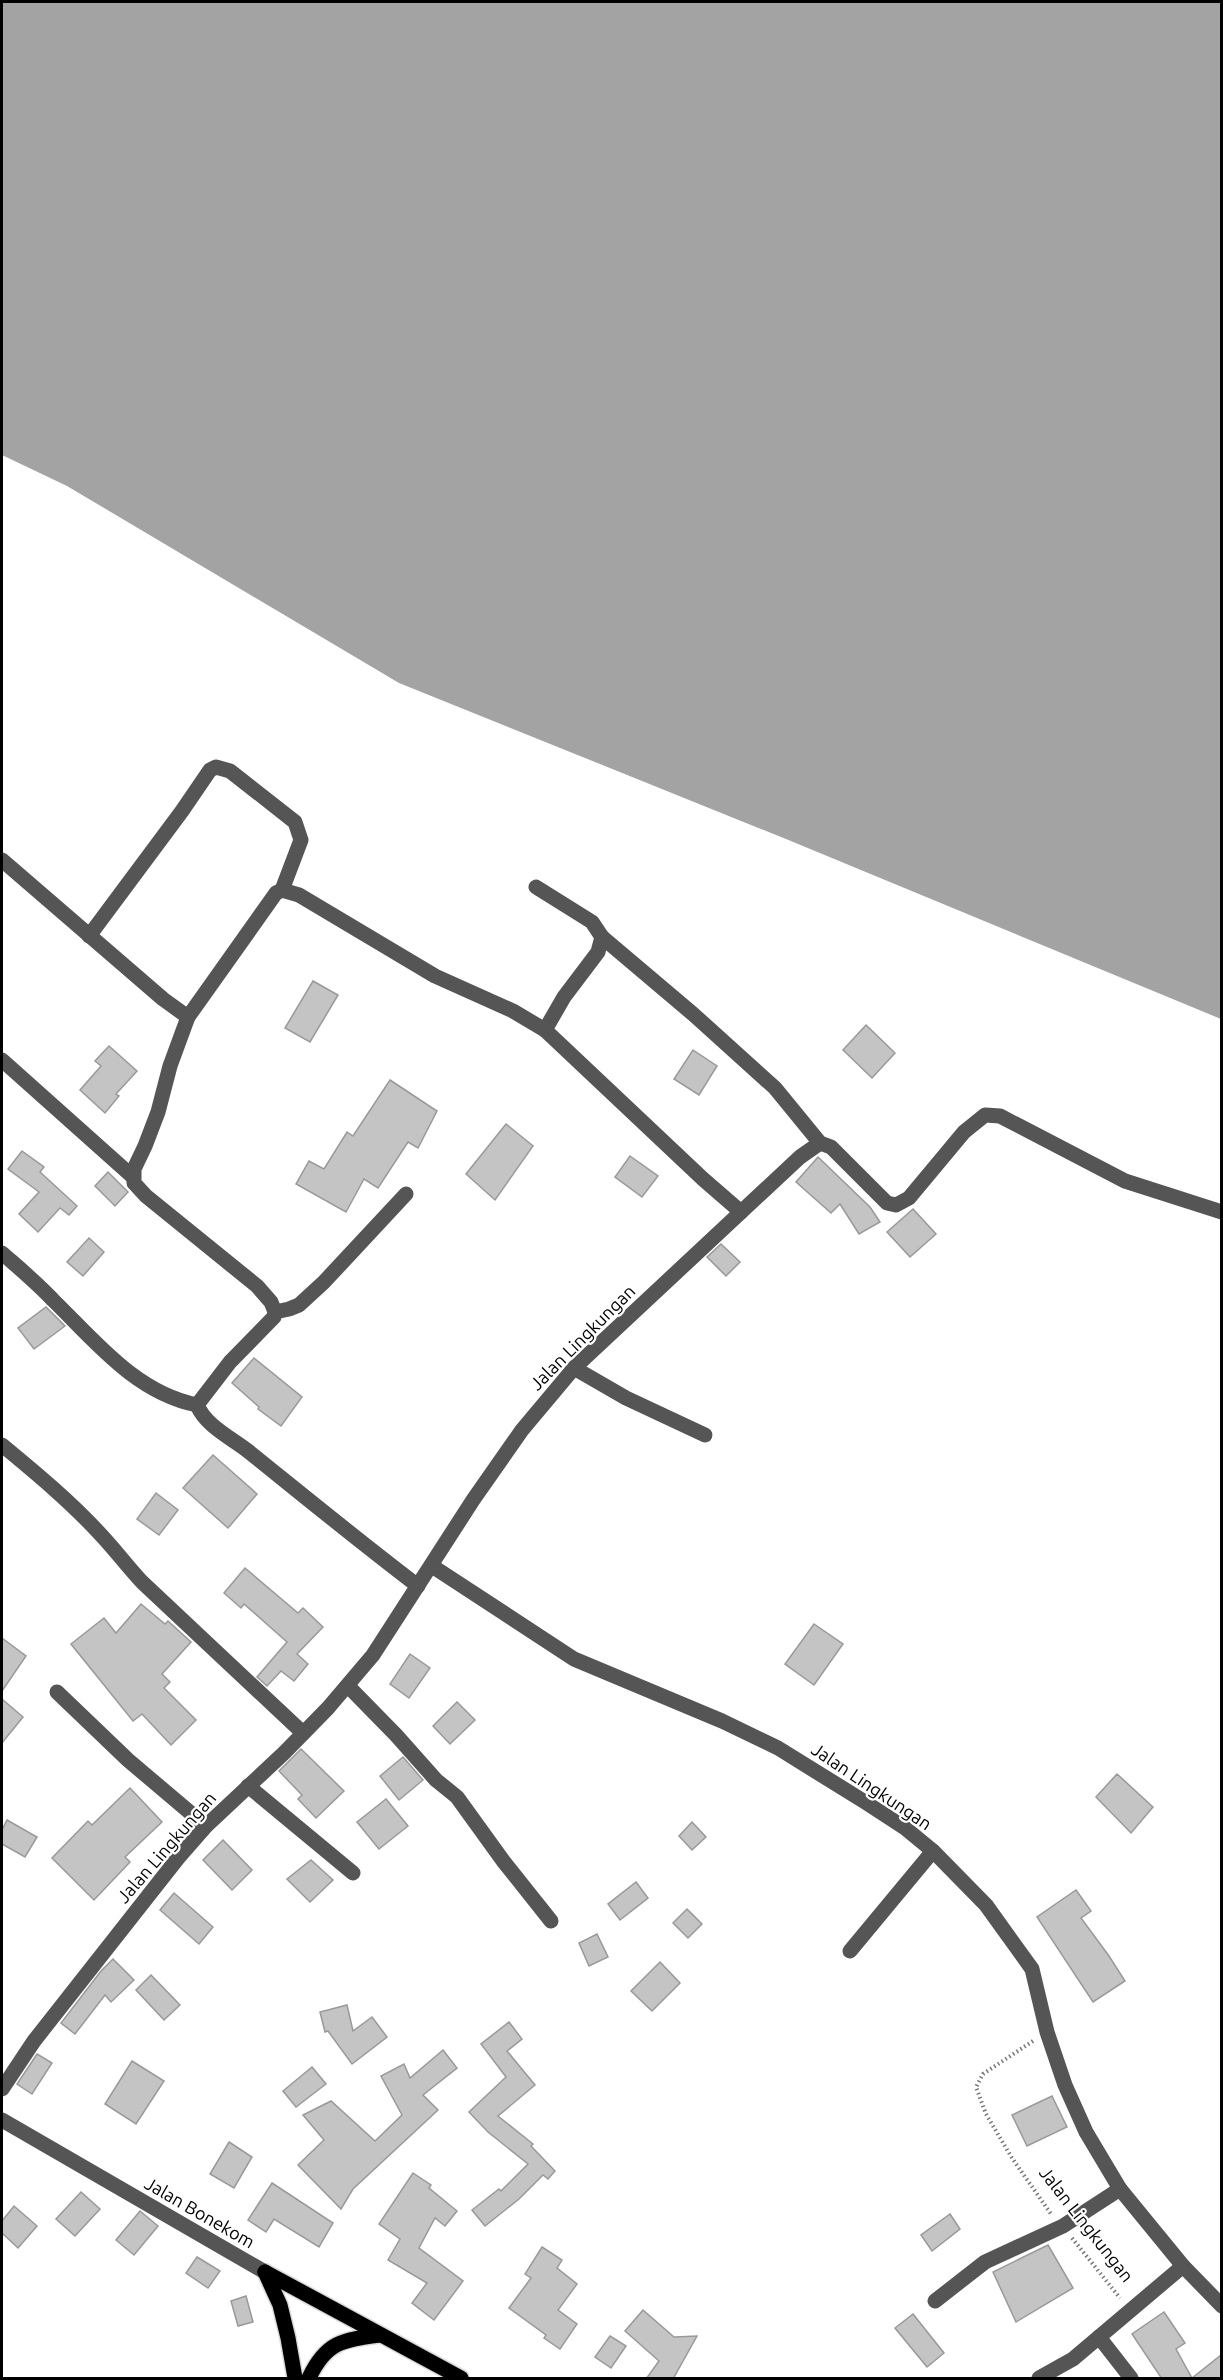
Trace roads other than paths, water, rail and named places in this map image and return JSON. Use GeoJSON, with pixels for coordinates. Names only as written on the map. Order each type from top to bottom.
{"type":"FeatureCollection","features":[{"type":"Feature","properties":{"kind":"main road","name":"Jalan Bonekom"},"geometry":{"type":"LineString","coordinates":[[265,2272],[461,2379]]}},
{"type":"Feature","properties":{"kind":"main road"},"geometry":{"type":"LineString","coordinates":[[265,2272],[280,2305],[294,2379]]}},
{"type":"Feature","properties":{"kind":"main road"},"geometry":{"type":"LineString","coordinates":[[309,2379],[327,2349],[343,2341],[380,2335]]}},
{"type":"Feature","properties":{"kind":"street"},"geometry":{"type":"LineString","coordinates":[[89,936],[210,770],[216,767],[230,771],[295,822],[301,840],[282,890],[276,893],[269,902],[188,1017],[170,1066],[146,1146],[134,1169],[133,1177],[137,1188],[257,1286],[271,1302],[275,1312],[274,1317],[230,1362],[197,1405]]}},
{"type":"Feature","properties":{"kind":"street"},"geometry":{"type":"LineString","coordinates":[[2,860],[89,936],[188,1017]]}},
{"type":"Feature","properties":{"kind":"street"},"geometry":{"type":"LineString","coordinates":[[536,887],[592,922],[602,937],[693,1014],[775,1088],[820,1143],[831,1147],[887,1203],[896,1205],[909,1198],[973,1123],[985,1115],[1000,1116],[1125,1181],[1221,1212]]}},
{"type":"Feature","properties":{"kind":"street"},"geometry":{"type":"LineString","coordinates":[[282,890],[299,895],[435,976],[513,1011],[545,1030],[741,1212]]}},
{"type":"Feature","properties":{"kind":"street"},"geometry":{"type":"LineString","coordinates":[[545,1030],[564,997],[598,952],[602,937]]}},
{"type":"Feature","properties":{"kind":"street"},"geometry":{"type":"LineString","coordinates":[[2,1060],[133,1177]]}},
{"type":"Feature","properties":{"kind":"street","name":"Jalan Lingkungan"},"geometry":{"type":"LineString","coordinates":[[2,2089],[34,2041],[146,1897],[206,1826],[284,1753],[348,1686],[373,1655],[522,1430],[574,1368],[800,1157],[820,1143]]}},
{"type":"Feature","properties":{"kind":"street"},"geometry":{"type":"LineString","coordinates":[[275,1312],[299,1305],[324,1282],[406,1194]]}},
{"type":"Feature","properties":{"kind":"street"},"geometry":{"type":"LineString","coordinates":[[2,1253],[46,1293],[105,1353],[137,1378],[172,1398],[197,1405],[207,1421],[246,1449],[342,1529],[418,1586]]}},
{"type":"Feature","properties":{"kind":"street"},"geometry":{"type":"LineString","coordinates":[[574,1368],[626,1398],[705,1435]]}},
{"type":"Feature","properties":{"kind":"street"},"geometry":{"type":"LineString","coordinates":[[2,1445],[87,1521],[142,1582],[303,1732]]}},
{"type":"Feature","properties":{"kind":"street","name":"Jalan Lingkungan"},"geometry":{"type":"LineString","coordinates":[[432,1566],[574,1659],[722,1721],[778,1748],[905,1828],[933,1851],[986,1905],[1032,1969],[1047,2032],[1065,2085],[1086,2132],[1120,2189]]}},
{"type":"Feature","properties":{"kind":"street"},"geometry":{"type":"LineString","coordinates":[[348,1686],[436,1780],[457,1797],[550,1921]]}},
{"type":"Feature","properties":{"kind":"street"},"geometry":{"type":"LineString","coordinates":[[57,1692],[128,1760],[206,1826]]}},
{"type":"Feature","properties":{"kind":"street"},"geometry":{"type":"LineString","coordinates":[[248,1786],[353,1872]]}},
{"type":"Feature","properties":{"kind":"street"},"geometry":{"type":"LineString","coordinates":[[850,1951],[933,1851]]}},
{"type":"Feature","properties":{"kind":"street","name":"Jalan Bonekom"},"geometry":{"type":"LineString","coordinates":[[2,2120],[265,2272]]}},
{"type":"Feature","properties":{"kind":"street"},"geometry":{"type":"LineString","coordinates":[[935,2301],[985,2262],[1063,2226],[1120,2189],[1183,2266],[1221,2306]]}},
{"type":"Feature","properties":{"kind":"street"},"geometry":{"type":"LineString","coordinates":[[1039,2379],[1073,2358],[1183,2266]]}},
{"type":"Feature","properties":{"kind":"street"},"geometry":{"type":"LineString","coordinates":[[1099,2337],[1131,2379]]}}]}
